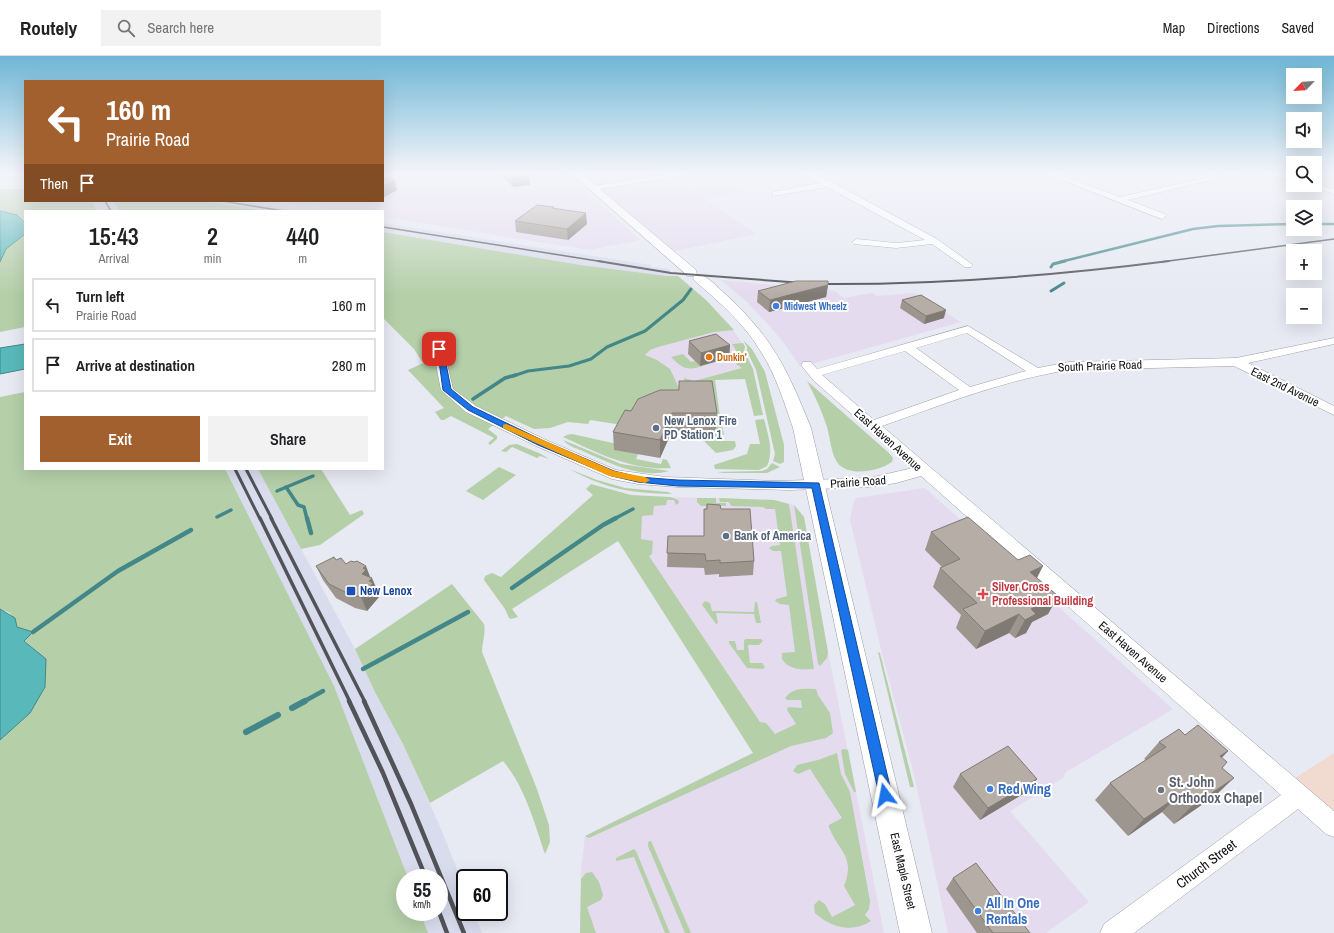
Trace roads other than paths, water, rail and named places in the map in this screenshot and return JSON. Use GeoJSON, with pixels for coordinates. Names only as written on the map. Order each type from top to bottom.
{"type":"FeatureCollection","features":[{"type":"Feature","properties":{"kind":"main road","name":"East Maple Street"},"geometry":{"type":"LineString","coordinates":[[624,214],[696,275],[736,312],[768,352],[786,384],[802,428],[816,485],[916,933]]}},
{"type":"Feature","properties":{"kind":"street"},"geometry":{"type":"LineString","coordinates":[[885,214],[934,240],[968,265]]}},
{"type":"Feature","properties":{"kind":"street"},"geometry":{"type":"LineString","coordinates":[[1157,214],[1162,216]]}},
{"type":"Feature","properties":{"kind":"street"},"geometry":{"type":"LineString","coordinates":[[857,242],[872,245],[901,246],[934,240]]}},
{"type":"Feature","properties":{"kind":"street"},"geometry":{"type":"LineString","coordinates":[[906,347],[968,329],[1036,372]]}},
{"type":"Feature","properties":{"kind":"street","name":"South Prairie Road"},"geometry":{"type":"LineString","coordinates":[[872,425],[969,392],[1036,372],[1069,366],[1236,362],[1334,341]]}},
{"type":"Feature","properties":{"kind":"street"},"geometry":{"type":"LineString","coordinates":[[906,347],[969,392]]}},
{"type":"Feature","properties":{"kind":"street","name":"East Haven Avenue"},"geometry":{"type":"LineString","coordinates":[[906,347],[811,369],[818,378],[923,470],[1334,826]]}},
{"type":"Feature","properties":{"kind":"street","name":"Prairie Road"},"geometry":{"type":"LineString","coordinates":[[439,349],[447,390],[471,408],[535,440],[612,474],[638,480],[678,483],[816,485],[868,484],[895,479],[923,470]]}},
{"type":"Feature","properties":{"kind":"street","name":"East 2nd Avenue"},"geometry":{"type":"LineString","coordinates":[[1236,362],[1334,411]]}},
{"type":"Feature","properties":{"kind":"street","name":"Church Street"},"geometry":{"type":"LineString","coordinates":[[1113,933],[1299,795]]}},
{"type":"Feature","properties":{"kind":"water"},"geometry":{"type":"Polygon","coordinates":[[[0,214],[17,215],[24,222],[24,235],[6,249],[0,262],[0,214]]]}},
{"type":"Feature","properties":{"kind":"water"},"geometry":{"type":"Polygon","coordinates":[[[24,344],[24,369],[0,374],[0,348],[24,344]]]}},
{"type":"Feature","properties":{"kind":"water"},"geometry":{"type":"Polygon","coordinates":[[[0,609],[15,618],[17,627],[33,632],[24,641],[46,659],[45,687],[30,713],[0,740],[0,609]]]}},
{"type":"Feature","properties":{"kind":"waterway"},"geometry":{"type":"LineString","coordinates":[[1060,262],[1193,229],[1218,226],[1286,224]]}},
{"type":"Feature","properties":{"kind":"waterway"},"geometry":{"type":"LineString","coordinates":[[1322,224],[1334,224]]}},
{"type":"Feature","properties":{"kind":"waterway"},"geometry":{"type":"LineString","coordinates":[[1051,267],[1053,264],[1065,261]]}},
{"type":"Feature","properties":{"kind":"waterway"},"geometry":{"type":"LineString","coordinates":[[1051,291],[1064,283]]}},
{"type":"Feature","properties":{"kind":"waterway"},"geometry":{"type":"LineString","coordinates":[[516,375],[528,371],[569,366],[591,359],[607,347],[645,331],[683,300],[691,289]]}},
{"type":"Feature","properties":{"kind":"waterway"},"geometry":{"type":"LineString","coordinates":[[473,399],[505,378],[516,375]]}},
{"type":"Feature","properties":{"kind":"waterway"},"geometry":{"type":"LineString","coordinates":[[286,487],[313,476]]}},
{"type":"Feature","properties":{"kind":"waterway"},"geometry":{"type":"LineString","coordinates":[[277,491],[286,487]]}},
{"type":"Feature","properties":{"kind":"waterway"},"geometry":{"type":"LineString","coordinates":[[286,487],[298,505],[304,507],[307,519]]}},
{"type":"Feature","properties":{"kind":"waterway"},"geometry":{"type":"LineString","coordinates":[[614,519],[633,509]]}},
{"type":"Feature","properties":{"kind":"waterway"},"geometry":{"type":"LineString","coordinates":[[217,517],[231,510]]}},
{"type":"Feature","properties":{"kind":"waterway"},"geometry":{"type":"LineString","coordinates":[[307,518],[311,533]]}},
{"type":"Feature","properties":{"kind":"waterway"},"geometry":{"type":"LineString","coordinates":[[512,588],[603,525],[616,518]]}},
{"type":"Feature","properties":{"kind":"waterway"},"geometry":{"type":"LineString","coordinates":[[33,632],[118,571],[191,530]]}},
{"type":"Feature","properties":{"kind":"waterway"},"geometry":{"type":"LineString","coordinates":[[363,669],[468,612]]}},
{"type":"Feature","properties":{"kind":"waterway"},"geometry":{"type":"LineString","coordinates":[[303,702],[323,691]]}},
{"type":"Feature","properties":{"kind":"waterway"},"geometry":{"type":"LineString","coordinates":[[292,708],[305,701]]}},
{"type":"Feature","properties":{"kind":"waterway"},"geometry":{"type":"LineString","coordinates":[[246,732],[278,715]]}},
{"type":"Feature","properties":{"kind":"railway"},"geometry":{"type":"LineString","coordinates":[[384,227],[604,262]]}},
{"type":"Feature","properties":{"kind":"railway"},"geometry":{"type":"LineString","coordinates":[[1166,261],[1334,239]]}},
{"type":"Feature","properties":{"kind":"railway"},"geometry":{"type":"LineString","coordinates":[[598,261],[671,273],[803,283]]}},
{"type":"Feature","properties":{"kind":"railway"},"geometry":{"type":"LineString","coordinates":[[817,284],[949,281],[1037,275],[1166,261]]}},
{"type":"Feature","properties":{"kind":"railway"},"geometry":{"type":"LineString","coordinates":[[1161,262],[1166,261]]}},
{"type":"Feature","properties":{"kind":"railway"},"geometry":{"type":"LineString","coordinates":[[236,470],[260,519]]}},
{"type":"Feature","properties":{"kind":"railway"},"geometry":{"type":"LineString","coordinates":[[247,470],[272,519]]}},
{"type":"Feature","properties":{"kind":"railway"},"geometry":{"type":"LineString","coordinates":[[260,518],[350,702]]}},
{"type":"Feature","properties":{"kind":"railway"},"geometry":{"type":"LineString","coordinates":[[271,518],[365,702]]}},
{"type":"Feature","properties":{"kind":"railway"},"geometry":{"type":"LineString","coordinates":[[349,701],[383,773],[422,869]]}},
{"type":"Feature","properties":{"kind":"railway"},"geometry":{"type":"LineString","coordinates":[[364,701],[411,804],[464,933]]}},
{"type":"Feature","properties":{"kind":"railway"},"geometry":{"type":"LineString","coordinates":[[442,921],[447,933]]}},
{"type":"Feature","properties":{"kind":"place","name":"Midwest Wheelz"},"geometry":{"type":"Point","coordinates":[776,306]}},
{"type":"Feature","properties":{"kind":"place","name":"Dunkin'"},"geometry":{"type":"Point","coordinates":[709,357]}},
{"type":"Feature","properties":{"kind":"place","name":"New Lenox Fire PD Station 1"},"geometry":{"type":"Point","coordinates":[656,428]}},
{"type":"Feature","properties":{"kind":"place","name":"Bank of America"},"geometry":{"type":"Point","coordinates":[726,536]}},
{"type":"Feature","properties":{"kind":"place","name":"New Lenox"},"geometry":{"type":"Point","coordinates":[351,591]}},
{"type":"Feature","properties":{"kind":"place","name":"Silver Cross Professional Building"},"geometry":{"type":"Point","coordinates":[983,594]}},
{"type":"Feature","properties":{"kind":"place","name":"Red Wing"},"geometry":{"type":"Point","coordinates":[990,789]}},
{"type":"Feature","properties":{"kind":"place","name":"St. John Orthodox Chapel"},"geometry":{"type":"Point","coordinates":[1161,790]}},
{"type":"Feature","properties":{"kind":"place","name":"All In One Rentals"},"geometry":{"type":"Point","coordinates":[978,911]}}]}
